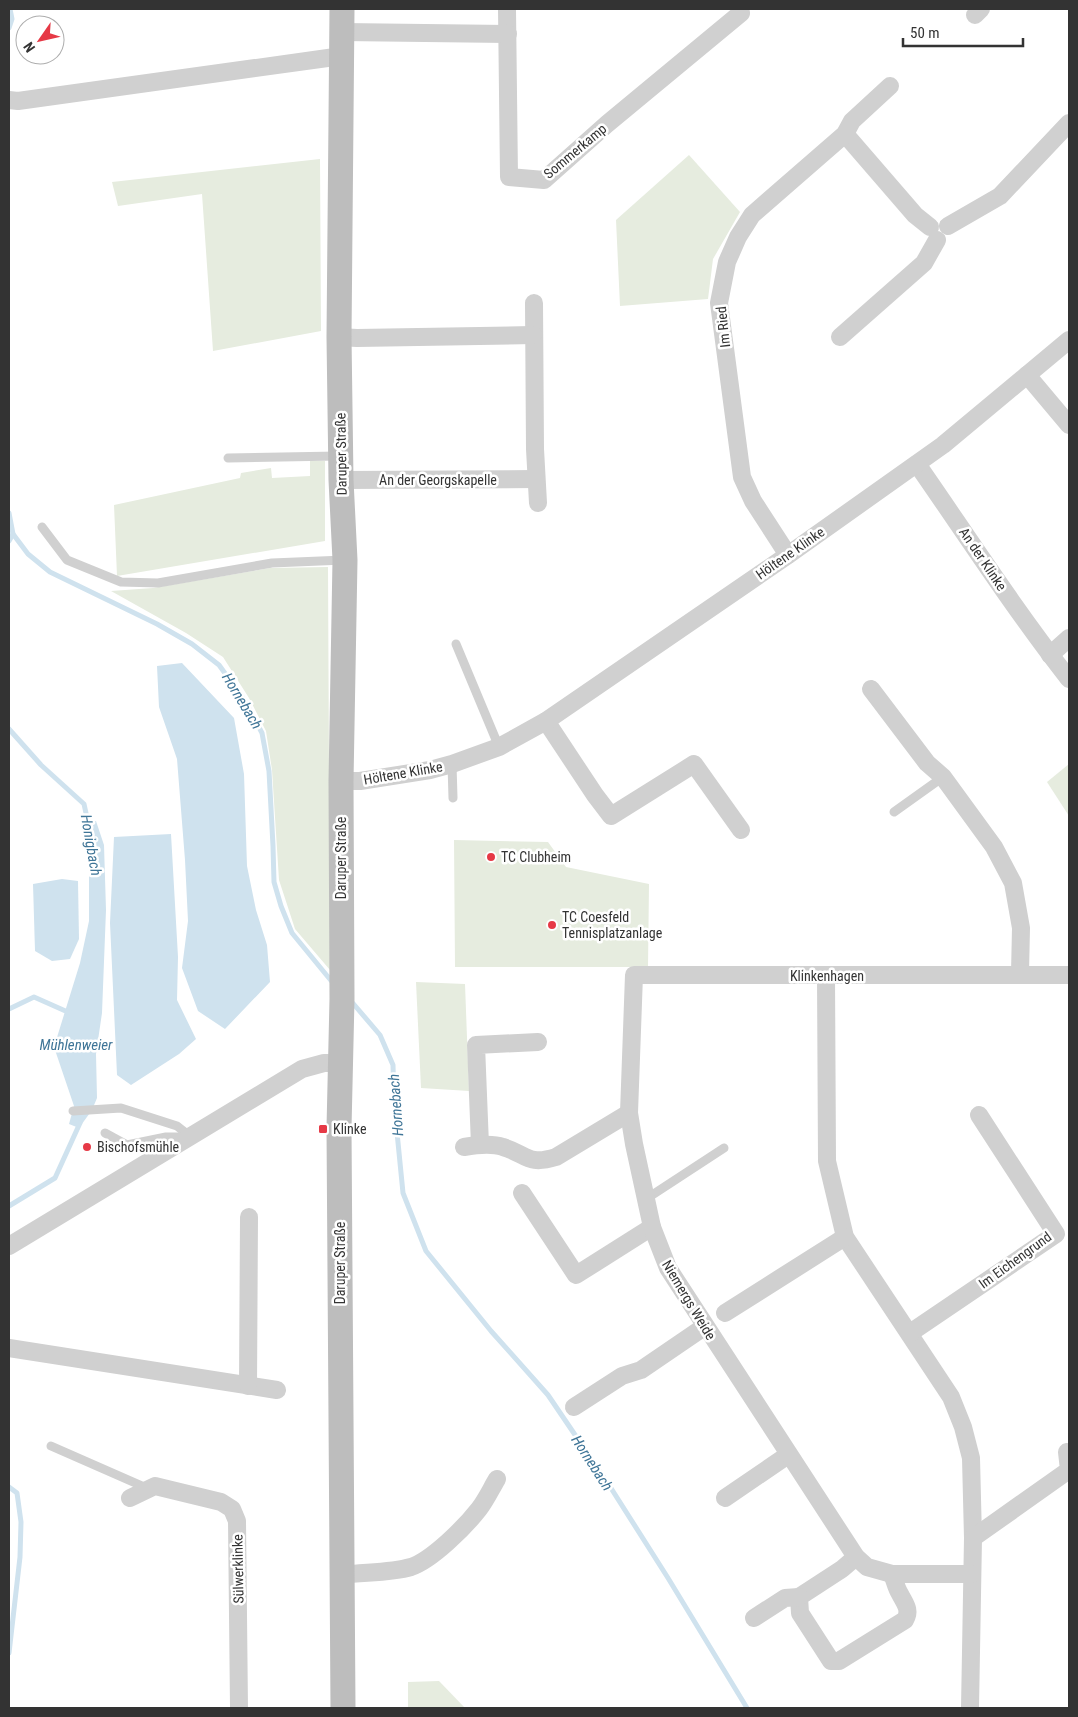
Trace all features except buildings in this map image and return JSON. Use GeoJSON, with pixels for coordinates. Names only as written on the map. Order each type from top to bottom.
{"type":"FeatureCollection","features":[{"type":"Feature","properties":{"kind":"street","name":"Sommerkamp"},"geometry":{"type":"LineString","coordinates":[[507,9],[509,177],[544,180],[607,124],[741,13],[740,9]]}},
{"type":"Feature","properties":{"kind":"street"},"geometry":{"type":"LineString","coordinates":[[9,100],[18,102],[342,32],[508,34]]}},
{"type":"Feature","properties":{"kind":"street","name":"Daruper Straße"},"geometry":{"type":"LineString","coordinates":[[342,32],[339,336],[344,560],[340,1064],[340,1394],[343,1708]]}},
{"type":"Feature","properties":{"kind":"street","name":"Im Ried"},"geometry":{"type":"LineString","coordinates":[[788,555],[753,501],[742,477],[719,303],[722,282],[727,262],[738,237],[752,215],[845,134],[852,121],[890,86]]}},
{"type":"Feature","properties":{"kind":"street"},"geometry":{"type":"LineString","coordinates":[[840,336],[924,263],[934,234],[936,221],[941,221],[948,226],[1000,196],[1069,123]]}},
{"type":"Feature","properties":{"kind":"street"},"geometry":{"type":"LineString","coordinates":[[845,134],[915,215],[934,234]]}},
{"type":"Feature","properties":{"kind":"street"},"geometry":{"type":"LineString","coordinates":[[534,303],[533,335],[538,503]]}},
{"type":"Feature","properties":{"kind":"street"},"geometry":{"type":"LineString","coordinates":[[339,336],[357,338],[533,335]]}},
{"type":"Feature","properties":{"kind":"street","name":"Höltene Klinke"},"geometry":{"type":"LineString","coordinates":[[341,781],[360,781],[430,770],[452,764],[499,747],[546,721],[917,464],[943,445],[1069,340]]}},
{"type":"Feature","properties":{"kind":"street"},"geometry":{"type":"LineString","coordinates":[[1027,375],[1069,425]]}},
{"type":"Feature","properties":{"kind":"street","name":"An der Klinke"},"geometry":{"type":"LineString","coordinates":[[917,464],[983,558],[1024,621],[1069,680]]}},
{"type":"Feature","properties":{"kind":"street","name":"An der Georgskapelle"},"geometry":{"type":"LineString","coordinates":[[341,468],[536,479]]}},
{"type":"Feature","properties":{"kind":"street"},"geometry":{"type":"LineString","coordinates":[[1050,654],[1069,638]]}},
{"type":"Feature","properties":{"kind":"street"},"geometry":{"type":"LineString","coordinates":[[871,688],[927,763],[943,777],[994,847],[1013,883],[1021,928],[1020,974]]}},
{"type":"Feature","properties":{"kind":"street"},"geometry":{"type":"LineString","coordinates":[[546,721],[611,816],[694,764],[741,830]]}},
{"type":"Feature","properties":{"kind":"street","name":"Klinkenhagen"},"geometry":{"type":"LineString","coordinates":[[634,975],[1069,975]]}},
{"type":"Feature","properties":{"kind":"street","name":"Niemergs Weide"},"geometry":{"type":"LineString","coordinates":[[634,975],[630,1113],[645,1200],[652,1227],[668,1268],[856,1557],[867,1567],[892,1574],[971,1574]]}},
{"type":"Feature","properties":{"kind":"street"},"geometry":{"type":"LineString","coordinates":[[826,976],[827,1161],[844,1237],[951,1397],[963,1427],[970,1458],[972,1538],[970,1708]]}},
{"type":"Feature","properties":{"kind":"street"},"geometry":{"type":"LineString","coordinates":[[538,1042],[476,1045],[472,1146],[503,1147],[533,1161],[543,1161],[556,1157],[630,1113]]}},
{"type":"Feature","properties":{"kind":"street"},"geometry":{"type":"LineString","coordinates":[[9,1246],[76,1204],[191,1138],[302,1069],[324,1063],[340,1064]]}},
{"type":"Feature","properties":{"kind":"street","name":"Im Eichengrund"},"geometry":{"type":"LineString","coordinates":[[910,1333],[1056,1234],[979,1115]]}},
{"type":"Feature","properties":{"kind":"street"},"geometry":{"type":"LineString","coordinates":[[522,1193],[576,1274],[652,1227]]}},
{"type":"Feature","properties":{"kind":"street"},"geometry":{"type":"LineString","coordinates":[[248,1386],[249,1217]]}},
{"type":"Feature","properties":{"kind":"street"},"geometry":{"type":"LineString","coordinates":[[725,1313],[844,1237]]}},
{"type":"Feature","properties":{"kind":"street"},"geometry":{"type":"LineString","coordinates":[[574,1407],[622,1376],[641,1370],[704,1326]]}},
{"type":"Feature","properties":{"kind":"street"},"geometry":{"type":"LineString","coordinates":[[9,1348],[277,1390]]}},
{"type":"Feature","properties":{"kind":"street"},"geometry":{"type":"LineString","coordinates":[[972,1538],[1069,1470],[1067,1452]]}},
{"type":"Feature","properties":{"kind":"street"},"geometry":{"type":"LineString","coordinates":[[725,1498],[788,1455]]}},
{"type":"Feature","properties":{"kind":"street"},"geometry":{"type":"LineString","coordinates":[[342,1574],[402,1569],[426,1560],[443,1546],[479,1509],[497,1479]]}},
{"type":"Feature","properties":{"kind":"street","name":"Sülwerklinke"},"geometry":{"type":"LineString","coordinates":[[130,1498],[155,1486],[221,1502],[232,1509],[237,1521],[239,1708]]}},
{"type":"Feature","properties":{"kind":"street"},"geometry":{"type":"LineString","coordinates":[[754,1618],[785,1598],[799,1597],[842,1569],[856,1557]]}},
{"type":"Feature","properties":{"kind":"street"},"geometry":{"type":"LineString","coordinates":[[799,1597],[800,1613],[831,1661],[839,1662],[905,1620],[908,1615],[908,1607],[899,1593],[892,1574]]}},
{"type":"Feature","properties":{"kind":"lane"},"geometry":{"type":"LineString","coordinates":[[228,458],[341,468]]}},
{"type":"Feature","properties":{"kind":"lane"},"geometry":{"type":"LineString","coordinates":[[42,527],[67,560],[121,582],[158,583],[272,563],[344,560]]}},
{"type":"Feature","properties":{"kind":"lane"},"geometry":{"type":"LineString","coordinates":[[456,644],[499,747]]}},
{"type":"Feature","properties":{"kind":"lane"},"geometry":{"type":"LineString","coordinates":[[452,764],[453,798]]}},
{"type":"Feature","properties":{"kind":"lane"},"geometry":{"type":"LineString","coordinates":[[894,812],[943,777]]}},
{"type":"Feature","properties":{"kind":"lane"},"geometry":{"type":"LineString","coordinates":[[73,1111],[121,1108],[177,1126],[191,1138]]}},
{"type":"Feature","properties":{"kind":"lane"},"geometry":{"type":"LineString","coordinates":[[105,1133],[127,1145],[166,1136],[191,1138]]}},
{"type":"Feature","properties":{"kind":"lane"},"geometry":{"type":"LineString","coordinates":[[645,1200],[724,1148]]}},
{"type":"Feature","properties":{"kind":"lane"},"geometry":{"type":"LineString","coordinates":[[52,1446],[150,1489]]}},
{"type":"Feature","properties":{"kind":"shaded area"},"geometry":{"type":"Polygon","coordinates":[[[689,155],[740,212],[713,259],[708,299],[620,306],[616,220],[689,155]]]}},
{"type":"Feature","properties":{"kind":"shaded area"},"geometry":{"type":"Polygon","coordinates":[[[320,159],[321,331],[213,351],[202,194],[118,206],[112,182],[320,159]]]}},
{"type":"Feature","properties":{"kind":"shaded area"},"geometry":{"type":"Polygon","coordinates":[[[310,461],[325,461],[325,541],[117,576],[114,505],[240,478],[241,473],[271,468],[272,478],[310,476],[310,461]]]}},
{"type":"Feature","properties":{"kind":"shaded area"},"geometry":{"type":"Polygon","coordinates":[[[328,567],[330,970],[295,929],[279,880],[272,770],[266,731],[249,698],[223,657],[186,633],[111,591],[153,588],[270,568],[328,567]]]}},
{"type":"Feature","properties":{"kind":"shaded area"},"geometry":{"type":"Polygon","coordinates":[[[1069,764],[1069,816],[1047,782],[1069,764]]]}},
{"type":"Feature","properties":{"kind":"shaded area","name":"TC Coesfeld Tennisplatzanlage"},"geometry":{"type":"Polygon","coordinates":[[[454,840],[548,842],[566,867],[649,884],[648,967],[455,967],[454,840]]]}},
{"type":"Feature","properties":{"kind":"shaded area"},"geometry":{"type":"Polygon","coordinates":[[[416,982],[465,984],[469,1091],[421,1088],[416,982]]]}},
{"type":"Feature","properties":{"kind":"shaded area"},"geometry":{"type":"Polygon","coordinates":[[[439,1681],[465,1708],[408,1708],[408,1682],[439,1681]]]}},
{"type":"Feature","properties":{"kind":"water"},"geometry":{"type":"Polygon","coordinates":[[[182,663],[234,718],[244,774],[247,866],[256,910],[267,945],[270,982],[225,1029],[198,1011],[182,968],[188,921],[177,759],[159,707],[157,666],[182,663]]]}},
{"type":"Feature","properties":{"kind":"water","name":"Mühlenweier"},"geometry":{"type":"Polygon","coordinates":[[[96,821],[104,845],[106,910],[102,1013],[96,1054],[97,1098],[92,1110],[79,1128],[69,1124],[74,1106],[54,1047],[80,963],[89,921],[89,873],[83,823],[96,821]]]}},
{"type":"Feature","properties":{"kind":"water"},"geometry":{"type":"Polygon","coordinates":[[[171,834],[178,957],[177,1000],[196,1039],[179,1054],[131,1085],[117,1075],[110,923],[114,837],[171,834]]]}},
{"type":"Feature","properties":{"kind":"water"},"geometry":{"type":"Polygon","coordinates":[[[62,879],[78,881],[79,939],[70,959],[52,961],[35,951],[33,884],[62,879]]]}},
{"type":"Feature","properties":{"kind":"waterway","name":"Honigbach"},"geometry":{"type":"LineString","coordinates":[[9,28],[12,19],[10,9]]}},
{"type":"Feature","properties":{"kind":"waterway","name":"Honigbach"},"geometry":{"type":"LineString","coordinates":[[9,513],[13,534],[9,541]]}},
{"type":"Feature","properties":{"kind":"waterway","name":"Hornebach"},"geometry":{"type":"LineString","coordinates":[[13,534],[28,554],[50,572],[157,624],[192,644],[219,665],[245,701],[262,733],[269,771],[274,882],[281,906],[292,933],[333,983]]}},
{"type":"Feature","properties":{"kind":"waterway","name":"Honigbach"},"geometry":{"type":"LineString","coordinates":[[9,729],[41,765],[84,804],[89,827]]}},
{"type":"Feature","properties":{"kind":"waterway","name":"Honigbach"},"geometry":{"type":"LineString","coordinates":[[9,1009],[34,997],[70,1013]]}},
{"type":"Feature","properties":{"kind":"waterway","name":"Hornebach"},"geometry":{"type":"LineString","coordinates":[[351,1001],[380,1035],[393,1065],[394,1102],[403,1193],[426,1251],[491,1331],[548,1395],[609,1485],[747,1708]]}},
{"type":"Feature","properties":{"kind":"waterway","name":"Honigbach"},"geometry":{"type":"LineString","coordinates":[[9,1206],[55,1178],[80,1123]]}},
{"type":"Feature","properties":{"kind":"waterway","name":"Honigbach"},"geometry":{"type":"LineString","coordinates":[[9,1487],[17,1493],[21,1522],[20,1557],[9,1653]]}},
{"type":"Feature","properties":{"kind":"place","name":"TC Clubheim"},"geometry":{"type":"Point","coordinates":[491,857]}},
{"type":"Feature","properties":{"kind":"place","name":"TC Coesfeld Tennisplatzanlage"},"geometry":{"type":"Point","coordinates":[552,925]}},
{"type":"Feature","properties":{"kind":"place","name":"Klinke"},"geometry":{"type":"Point","coordinates":[323,1129]}},
{"type":"Feature","properties":{"kind":"place","name":"Bischofsmühle"},"geometry":{"type":"Point","coordinates":[87,1147]}}]}
